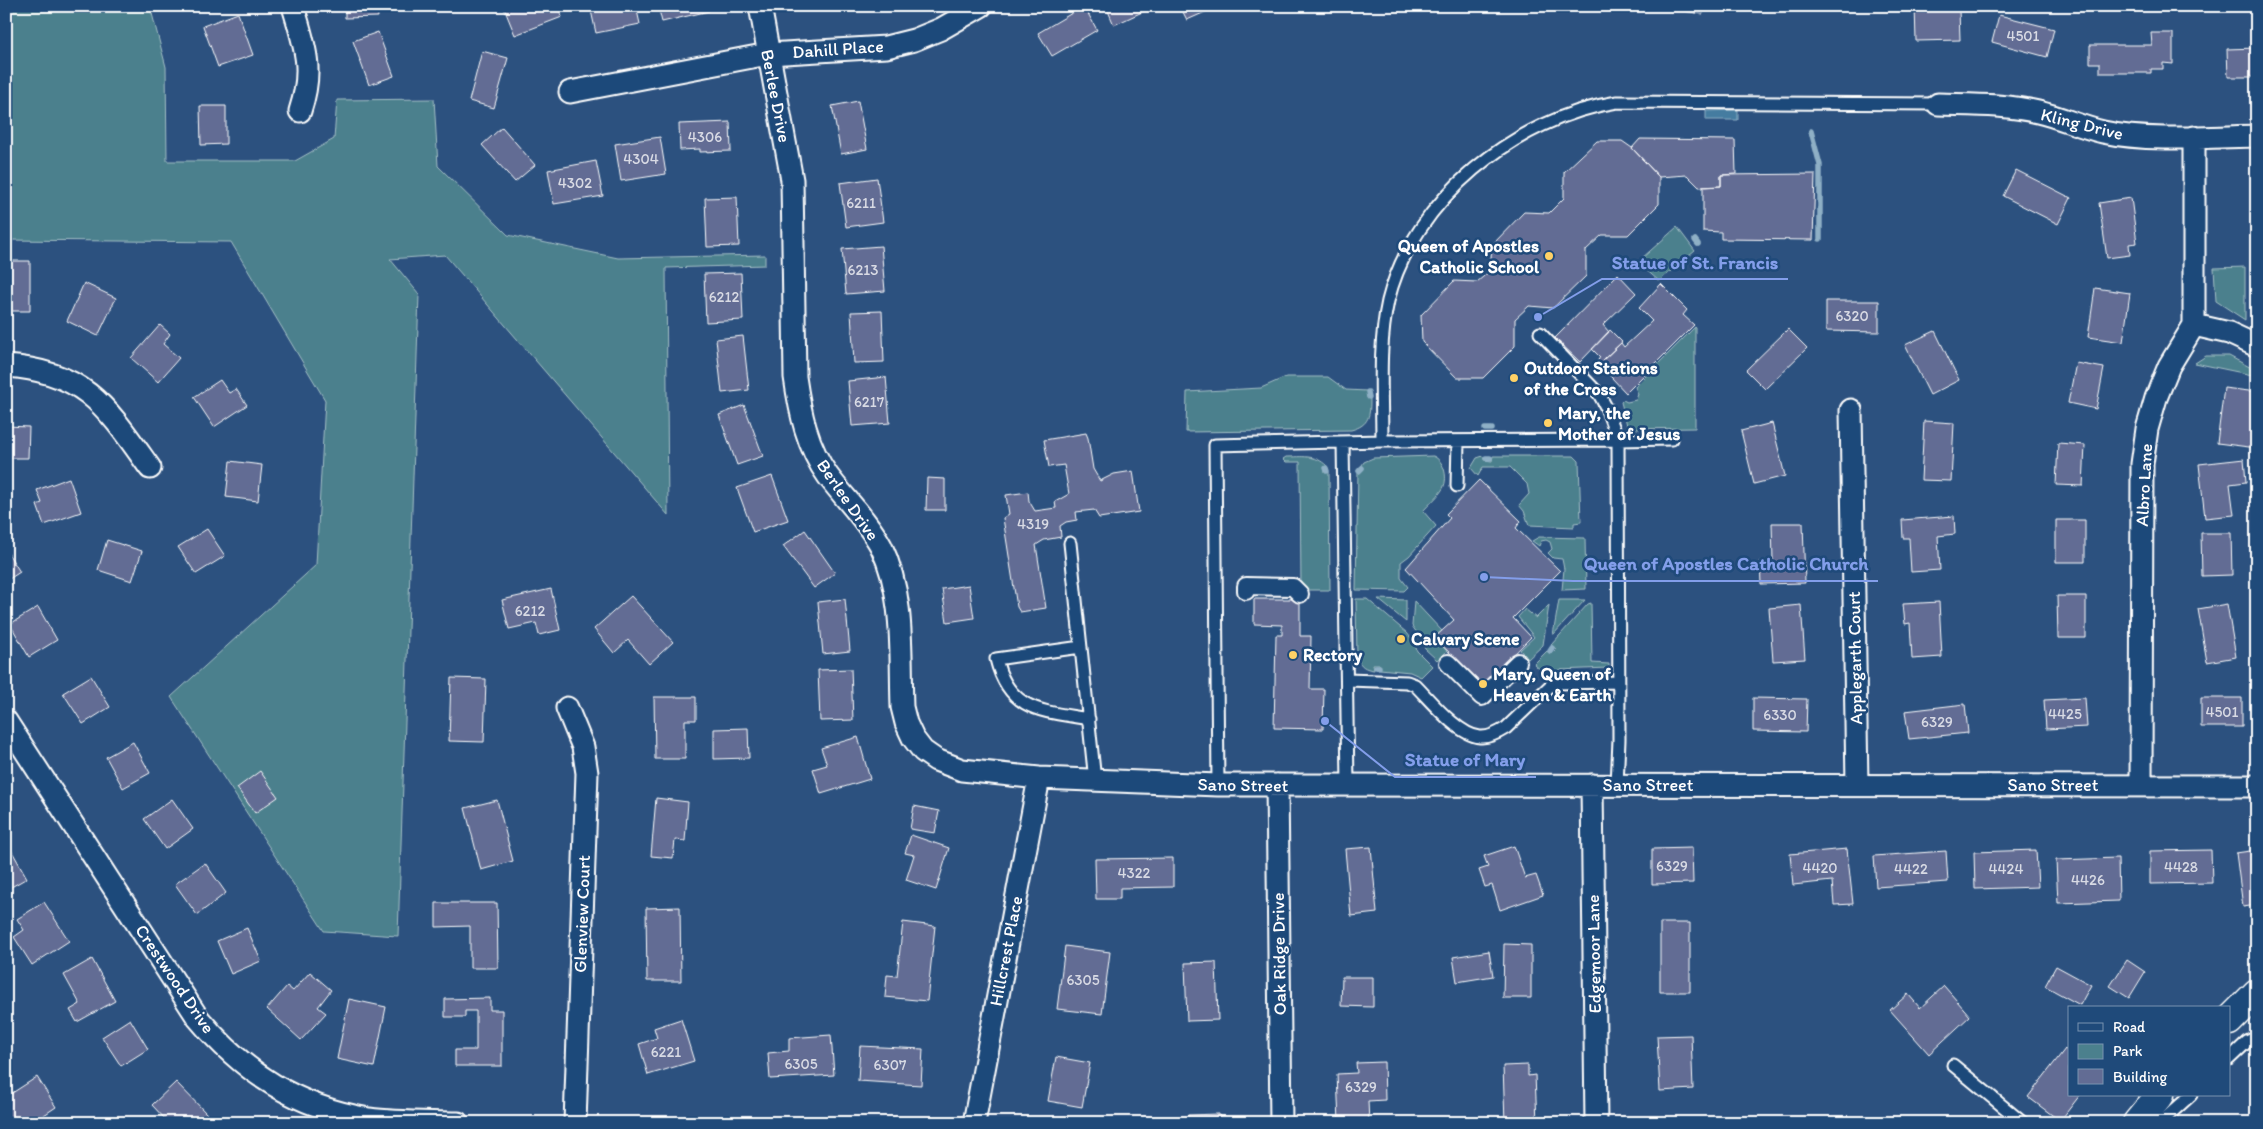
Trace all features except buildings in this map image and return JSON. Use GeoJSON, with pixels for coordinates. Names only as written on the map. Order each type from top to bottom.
{"type":"FeatureCollection","features":[{"type":"Feature","properties":{"kind":"main road"},"geometry":{"type":"LineString","coordinates":[[2230,1020],[2257,994]]}},
{"type":"Feature","properties":{"kind":"main road"},"geometry":{"type":"LineString","coordinates":[[2137,1123],[2159,1096]]}},
{"type":"Feature","properties":{"kind":"street"},"geometry":{"type":"LineString","coordinates":[[293,6],[306,50],[308,72],[306,93],[300,111]]}},
{"type":"Feature","properties":{"kind":"street","name":"Berlee Drive"},"geometry":{"type":"LineString","coordinates":[[760,6],[792,180],[795,376],[800,409],[808,439],[817,458],[828,476],[866,522],[880,546],[892,576],[898,604],[902,707],[906,723],[912,738],[923,751],[948,766],[962,770],[1039,778]]}},
{"type":"Feature","properties":{"kind":"street","name":"Dahill Place"},"geometry":{"type":"LineString","coordinates":[[570,92],[768,54],[886,47],[914,40],[941,29],[981,6]]}},
{"type":"Feature","properties":{"kind":"street","name":"Kling Drive"},"geometry":{"type":"LineString","coordinates":[[1938,104],[2020,108],[2103,132],[2130,136],[2257,136]]}},
{"type":"Feature","properties":{"kind":"street"},"geometry":{"type":"LineString","coordinates":[[2194,137],[2194,325],[2229,334],[2257,346]]}},
{"type":"Feature","properties":{"kind":"street","name":"Albro Lane"},"geometry":{"type":"LineString","coordinates":[[2141,785],[2142,464],[2147,428],[2156,398],[2169,366],[2194,325]]}},
{"type":"Feature","properties":{"kind":"street"},"geometry":{"type":"LineString","coordinates":[[6,366],[28,368],[54,374],[76,385],[97,399],[113,416],[150,468]]}},
{"type":"Feature","properties":{"kind":"street","name":"Applegarth Court"},"geometry":{"type":"LineString","coordinates":[[1851,410],[1857,785]]}},
{"type":"Feature","properties":{"kind":"street"},"geometry":{"type":"LineString","coordinates":[[1246,591],[1246,586],[1293,587],[1300,594]]}},
{"type":"Feature","properties":{"kind":"street"},"geometry":{"type":"LineString","coordinates":[[1448,663],[1482,697],[1518,662]]}},
{"type":"Feature","properties":{"kind":"street","name":"Glenview Court"},"geometry":{"type":"LineString","coordinates":[[566,708],[583,747],[587,773],[575,1123]]}},
{"type":"Feature","properties":{"kind":"street","name":"Crestwood Drive"},"geometry":{"type":"LineString","coordinates":[[6,721],[198,1018],[219,1043],[245,1067],[272,1085],[295,1097],[335,1112],[384,1120],[458,1123]]}},
{"type":"Feature","properties":{"kind":"street","name":"Sano Street"},"geometry":{"type":"LineString","coordinates":[[1039,778],[1278,786],[2257,786]]}},
{"type":"Feature","properties":{"kind":"street","name":"Hillcrest Place"},"geometry":{"type":"LineString","coordinates":[[974,1123],[1039,778]]}},
{"type":"Feature","properties":{"kind":"street","name":"Edgemoor Lane"},"geometry":{"type":"LineString","coordinates":[[1592,785],[1596,1123]]}},
{"type":"Feature","properties":{"kind":"street","name":"Oak Ridge Drive"},"geometry":{"type":"LineString","coordinates":[[1278,786],[1281,1123]]}},
{"type":"Feature","properties":{"kind":"lane"},"geometry":{"type":"LineString","coordinates":[[1382,441],[1383,335],[1390,294],[1395,277],[1406,253],[1428,218],[1451,193],[1501,150],[1535,128],[1592,106],[1617,102],[1938,104]]}},
{"type":"Feature","properties":{"kind":"lane"},"geometry":{"type":"LineString","coordinates":[[1540,333],[1599,394],[1606,407],[1618,440],[1619,682],[1617,785]]}},
{"type":"Feature","properties":{"kind":"lane"},"geometry":{"type":"LineString","coordinates":[[1218,785],[1215,445],[1382,441],[1672,440]]}},
{"type":"Feature","properties":{"kind":"lane"},"geometry":{"type":"LineString","coordinates":[[1457,486],[1458,441]]}},
{"type":"Feature","properties":{"kind":"lane"},"geometry":{"type":"LineString","coordinates":[[1343,442],[1348,785]]}},
{"type":"Feature","properties":{"kind":"lane"},"geometry":{"type":"LineString","coordinates":[[1070,543],[1095,781]]}},
{"type":"Feature","properties":{"kind":"lane"},"geometry":{"type":"LineString","coordinates":[[1081,647],[996,659],[999,671],[1016,698],[1023,703],[1031,708],[1089,719]]}},
{"type":"Feature","properties":{"kind":"lane"},"geometry":{"type":"LineString","coordinates":[[1347,680],[1407,682],[1415,685],[1460,729],[1480,737],[1497,734],[1506,728],[1553,683],[1619,682]]}},
{"type":"Feature","properties":{"kind":"lane"},"geometry":{"type":"LineString","coordinates":[[2230,1058],[2247,1042],[2257,1037]]}},
{"type":"Feature","properties":{"kind":"lane"},"geometry":{"type":"LineString","coordinates":[[1953,1064],[2023,1123]]}},
{"type":"Feature","properties":{"kind":"lane"},"geometry":{"type":"LineString","coordinates":[[2160,1123],[2190,1096]]}},
{"type":"Feature","properties":{"kind":"green space"},"geometry":{"type":"Polygon","coordinates":[[[6,6],[150,6],[166,67],[167,161],[295,161],[334,139],[337,100],[434,99],[438,166],[508,235],[618,258],[765,255],[765,265],[666,268],[668,515],[445,255],[390,259],[419,294],[398,936],[324,931],[171,697],[316,565],[325,400],[231,242],[6,240],[6,6]]]}},
{"type":"Feature","properties":{"kind":"green space"},"geometry":{"type":"Polygon","coordinates":[[[1677,227],[1695,251],[1659,281],[1644,268],[1645,263],[1641,259],[1677,227]]]}},
{"type":"Feature","properties":{"kind":"green space"},"geometry":{"type":"Polygon","coordinates":[[[2245,267],[2245,320],[2216,301],[2214,268],[2245,267]]]}},
{"type":"Feature","properties":{"kind":"green space"},"geometry":{"type":"Polygon","coordinates":[[[1695,327],[1695,428],[1628,429],[1621,402],[1623,400],[1627,402],[1636,400],[1638,394],[1635,387],[1695,327]]]}},
{"type":"Feature","properties":{"kind":"green space"},"geometry":{"type":"Polygon","coordinates":[[[2206,356],[2229,356],[2257,371],[2257,376],[2195,363],[2206,356]]]}},
{"type":"Feature","properties":{"kind":"green space"},"geometry":{"type":"Polygon","coordinates":[[[1286,377],[1328,377],[1346,390],[1367,391],[1367,398],[1370,398],[1368,418],[1362,425],[1351,430],[1186,432],[1187,392],[1261,388],[1286,377]]]}},
{"type":"Feature","properties":{"kind":"green space"},"geometry":{"type":"Polygon","coordinates":[[[1433,456],[1443,466],[1445,481],[1440,493],[1423,511],[1436,526],[1409,556],[1401,562],[1401,578],[1408,587],[1404,591],[1356,590],[1358,471],[1364,462],[1373,458],[1433,456]]]}},
{"type":"Feature","properties":{"kind":"green space"},"geometry":{"type":"Polygon","coordinates":[[[1483,456],[1484,460],[1492,461],[1493,456],[1574,456],[1579,461],[1581,522],[1574,523],[1574,527],[1529,525],[1524,511],[1519,505],[1529,494],[1527,484],[1510,467],[1483,467],[1478,476],[1471,468],[1477,458],[1483,456]]]}},
{"type":"Feature","properties":{"kind":"green space"},"geometry":{"type":"Polygon","coordinates":[[[1286,457],[1313,458],[1327,466],[1325,467],[1325,473],[1329,472],[1330,590],[1301,590],[1300,462],[1286,462],[1283,459],[1286,457]]]}},
{"type":"Feature","properties":{"kind":"green space"},"geometry":{"type":"Polygon","coordinates":[[[1539,537],[1585,538],[1586,589],[1562,590],[1564,569],[1562,559],[1553,558],[1548,553],[1552,549],[1550,542],[1546,540],[1541,541],[1539,546],[1532,541],[1539,537]]]}},
{"type":"Feature","properties":{"kind":"green space"},"geometry":{"type":"Polygon","coordinates":[[[1356,599],[1367,599],[1407,633],[1414,642],[1417,651],[1432,666],[1421,677],[1410,672],[1380,669],[1379,664],[1373,664],[1374,670],[1361,665],[1357,657],[1356,599]]]}},
{"type":"Feature","properties":{"kind":"green space"},"geometry":{"type":"Polygon","coordinates":[[[1378,599],[1406,600],[1406,622],[1378,599]]]}},
{"type":"Feature","properties":{"kind":"green space"},"geometry":{"type":"Polygon","coordinates":[[[1559,600],[1585,600],[1553,635],[1559,600]]]}},
{"type":"Feature","properties":{"kind":"green space"},"geometry":{"type":"Polygon","coordinates":[[[1414,601],[1442,631],[1434,638],[1447,651],[1437,660],[1425,649],[1420,637],[1412,626],[1414,601]]]}},
{"type":"Feature","properties":{"kind":"green space"},"geometry":{"type":"Polygon","coordinates":[[[1591,603],[1592,663],[1609,664],[1609,668],[1558,670],[1546,675],[1534,664],[1547,651],[1551,654],[1556,649],[1551,645],[1591,603]]]}},
{"type":"Feature","properties":{"kind":"green space"},"geometry":{"type":"Polygon","coordinates":[[[1549,605],[1543,645],[1528,659],[1520,650],[1534,637],[1518,617],[1525,609],[1536,618],[1549,605]]]}},
{"type":"Feature","properties":{"kind":"water"},"geometry":{"type":"Polygon","coordinates":[[[1738,110],[1738,120],[1706,120],[1706,111],[1738,110]]]}},
{"type":"Feature","properties":{"kind":"waterway"},"geometry":{"type":"LineString","coordinates":[[1811,131],[1820,165],[1820,239]]}},
{"type":"Feature","properties":{"kind":"waterway"},"geometry":{"type":"LineString","coordinates":[[1695,240],[1698,244]]}},
{"type":"Feature","properties":{"kind":"waterway"},"geometry":{"type":"LineString","coordinates":[[1368,392],[1369,397]]}},
{"type":"Feature","properties":{"kind":"waterway"},"geometry":{"type":"LineString","coordinates":[[1485,429],[1492,429]]}},
{"type":"Feature","properties":{"kind":"waterway"},"geometry":{"type":"LineString","coordinates":[[1359,471],[1362,468]]}},
{"type":"Feature","properties":{"kind":"place","name":"Queen of Apostles Catholic School"},"geometry":{"type":"Point","coordinates":[1549,256]}},
{"type":"Feature","properties":{"kind":"place","name":"Statue of St. Francis"},"geometry":{"type":"Point","coordinates":[1538,317]}},
{"type":"Feature","properties":{"kind":"place","name":"Outdoor Stations of the Cross"},"geometry":{"type":"Point","coordinates":[1514,378]}},
{"type":"Feature","properties":{"kind":"place","name":"Mary, the Mother of Jesus"},"geometry":{"type":"Point","coordinates":[1548,423]}},
{"type":"Feature","properties":{"kind":"place","name":"Queen of Apostles Catholic Church"},"geometry":{"type":"Point","coordinates":[1484,577]}},
{"type":"Feature","properties":{"kind":"place","name":"Calvary Scene"},"geometry":{"type":"Point","coordinates":[1401,639]}},
{"type":"Feature","properties":{"kind":"place","name":"Rectory"},"geometry":{"type":"Point","coordinates":[1293,655]}},
{"type":"Feature","properties":{"kind":"place","name":"Mary, Queen of Heaven & Earth"},"geometry":{"type":"Point","coordinates":[1483,684]}},
{"type":"Feature","properties":{"kind":"place","name":"Statue of Mary"},"geometry":{"type":"Point","coordinates":[1325,721]}}]}
